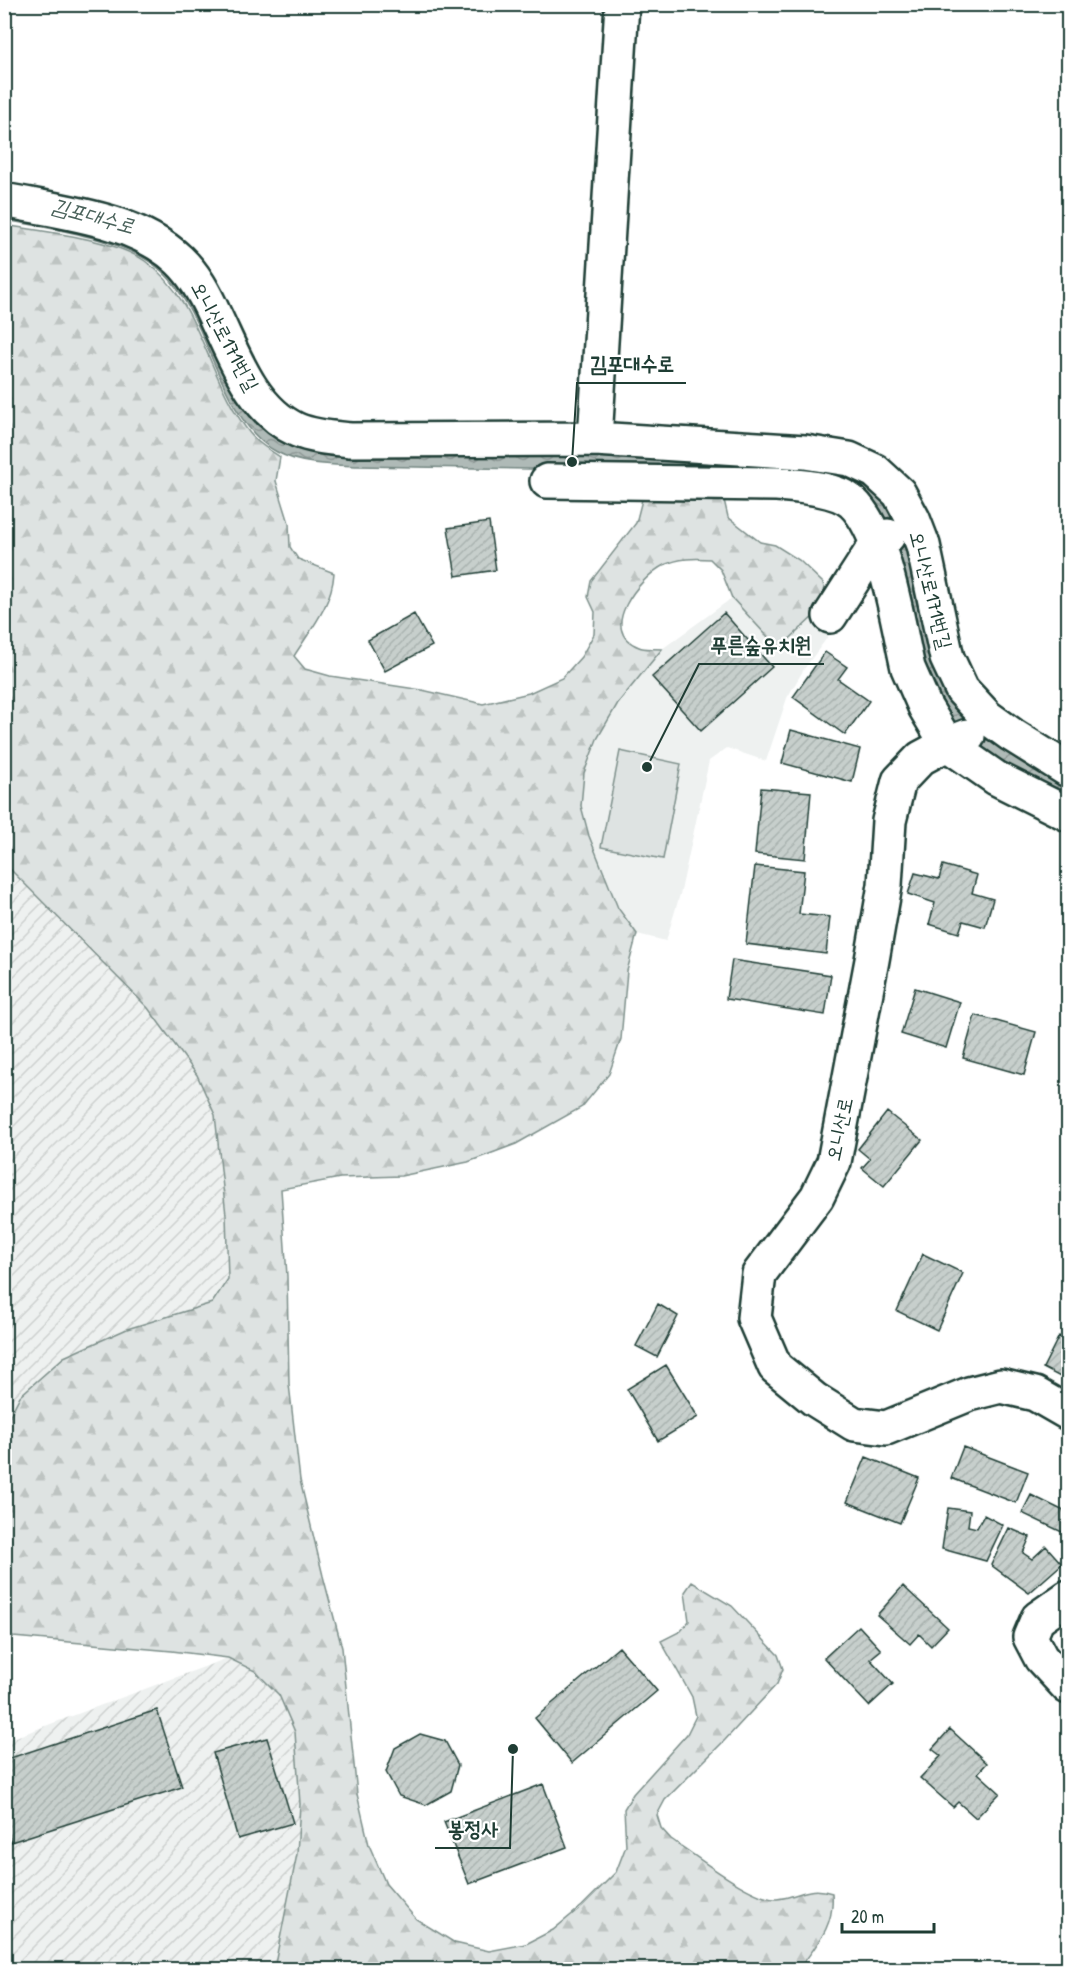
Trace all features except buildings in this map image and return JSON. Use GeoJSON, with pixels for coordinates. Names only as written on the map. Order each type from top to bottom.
{"type":"FeatureCollection","features":[{"type":"Feature","properties":{"kind":"lane"},"geometry":{"type":"LineString","coordinates":[[595,439],[622,4]]}},
{"type":"Feature","properties":{"kind":"lane","name":"오니산로171번길"},"geometry":{"type":"LineString","coordinates":[[4,200],[126,227],[153,241],[179,260],[195,278],[259,401],[279,421],[317,436],[350,440],[595,439],[806,452],[849,459],[875,471],[899,493],[923,545],[947,658],[962,690],[994,727],[1068,770]]}},
{"type":"Feature","properties":{"kind":"lane"},"geometry":{"type":"LineString","coordinates":[[548,481],[777,484],[837,494],[852,502],[864,516],[878,542],[908,668],[925,707],[952,742],[996,778],[1068,814]]}},
{"type":"Feature","properties":{"kind":"lane"},"geometry":{"type":"LineString","coordinates":[[830,616],[878,542],[912,520]]}},
{"type":"Feature","properties":{"kind":"lane","name":"오니산로"},"geometry":{"type":"LineString","coordinates":[[994,727],[952,742],[921,758],[899,781],[889,821],[885,885],[834,1162],[817,1197],[759,1274],[754,1318],[775,1367],[814,1399],[854,1424],[886,1428],[969,1394],[1001,1386],[1035,1394],[1068,1413]]}},
{"type":"Feature","properties":{"kind":"lane"},"geometry":{"type":"LineString","coordinates":[[1068,1597],[1038,1618],[1030,1637],[1041,1658],[1068,1687]]}},
{"type":"Feature","properties":{"kind":"shaded area"},"geometry":{"type":"Polygon","coordinates":[[[732,598],[779,649],[818,612],[835,627],[804,669],[787,698],[766,761],[727,748],[709,761],[681,891],[666,941],[637,934],[618,908],[589,836],[581,806],[584,773],[597,739],[618,703],[662,649],[732,598]]]}},
{"type":"Feature","properties":{"kind":"shaded area"},"geometry":{"type":"Polygon","coordinates":[[[5,864],[148,1008],[197,1075],[215,1115],[226,1215],[228,1279],[212,1303],[127,1329],[64,1357],[20,1396],[5,1425],[5,864]]]}},
{"type":"Feature","properties":{"kind":"shaded area"},"geometry":{"type":"Polygon","coordinates":[[[228,1658],[255,1671],[279,1695],[295,1732],[300,1804],[297,1853],[274,1969],[5,1970],[5,1741],[228,1658]]]}},
{"type":"Feature","properties":{"kind":"green space"},"geometry":{"type":"Polygon","coordinates":[[[5,225],[97,241],[131,253],[162,275],[175,292],[197,329],[223,389],[240,420],[257,441],[280,457],[276,481],[289,523],[290,547],[298,559],[334,573],[325,606],[294,656],[305,669],[330,676],[422,690],[483,704],[529,693],[562,678],[581,657],[594,634],[595,612],[588,597],[591,581],[636,523],[644,492],[722,491],[728,517],[760,542],[775,545],[799,560],[823,583],[826,596],[818,612],[779,649],[732,598],[721,570],[710,559],[687,559],[664,565],[644,581],[626,605],[621,629],[627,639],[641,648],[662,649],[618,703],[597,739],[584,773],[581,806],[589,836],[618,908],[637,934],[627,971],[621,1039],[609,1074],[582,1107],[516,1144],[468,1162],[401,1176],[340,1178],[281,1189],[287,1276],[289,1384],[300,1480],[342,1648],[357,1794],[369,1845],[386,1884],[416,1919],[455,1943],[489,1951],[526,1944],[553,1930],[582,1906],[616,1872],[626,1846],[624,1809],[633,1794],[687,1734],[696,1716],[692,1697],[661,1641],[681,1631],[689,1621],[685,1592],[692,1582],[732,1606],[778,1655],[783,1669],[777,1684],[665,1800],[657,1815],[661,1828],[671,1839],[753,1893],[777,1899],[816,1890],[832,1893],[828,1925],[799,1969],[274,1969],[297,1854],[300,1804],[295,1732],[279,1695],[255,1671],[228,1658],[13,1637],[5,1634],[5,1425],[20,1396],[64,1357],[127,1329],[212,1303],[228,1279],[226,1215],[215,1115],[197,1075],[148,1008],[5,864],[5,225]]]}},
{"type":"Feature","properties":{"kind":"green space"},"geometry":{"type":"Polygon","coordinates":[[[620,751],[681,764],[663,859],[601,847],[620,751]]]}},
{"type":"Feature","properties":{"kind":"water"},"geometry":{"type":"Polygon","coordinates":[[[4,206],[83,222],[172,263],[261,422],[594,454],[824,462],[892,498],[937,650],[1068,778],[1068,795],[983,750],[958,729],[939,704],[926,674],[888,522],[880,509],[864,492],[640,471],[358,466],[316,464],[296,460],[263,443],[240,415],[187,304],[164,273],[142,257],[105,241],[5,220],[4,206]]]}},
{"type":"Feature","properties":{"kind":"place","name":"김포대수로"},"geometry":{"type":"Point","coordinates":[572,462]}},
{"type":"Feature","properties":{"kind":"place","name":"푸른숲유치원"},"geometry":{"type":"Point","coordinates":[647,767]}},
{"type":"Feature","properties":{"kind":"place","name":"봉정사"},"geometry":{"type":"Point","coordinates":[513,1749]}}]}
